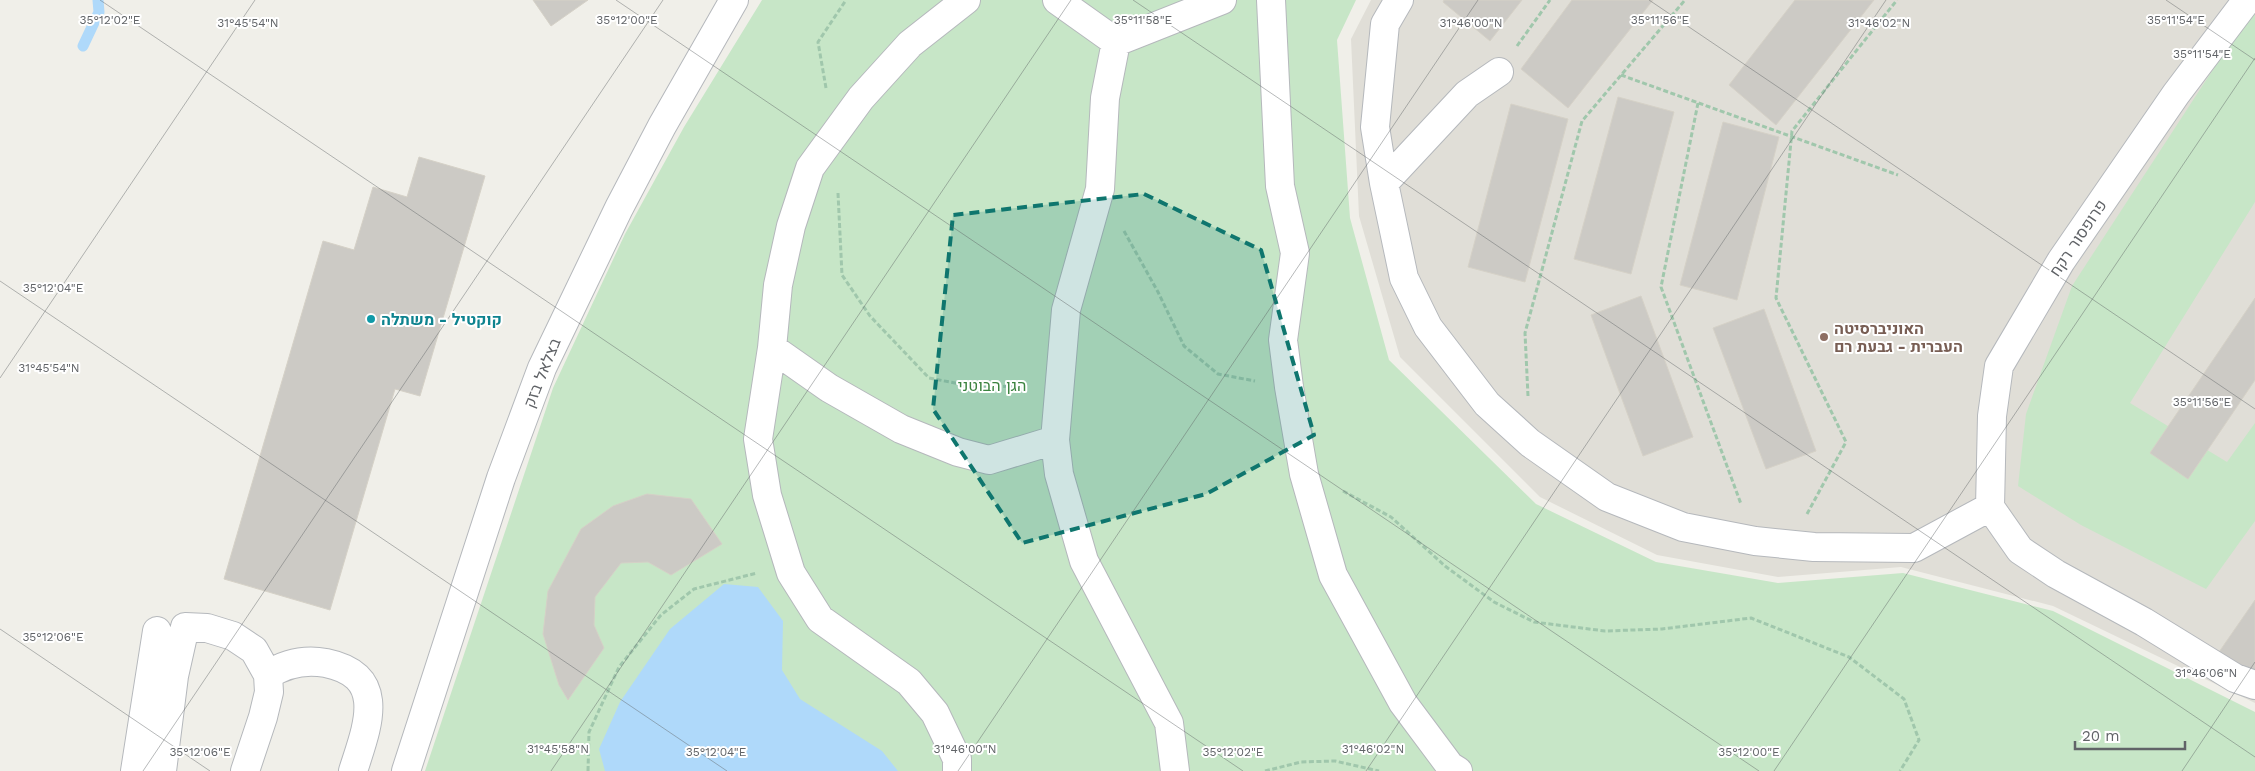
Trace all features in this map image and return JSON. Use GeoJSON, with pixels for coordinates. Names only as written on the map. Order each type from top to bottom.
{"type":"FeatureCollection","features":[{"type":"Feature","properties":{"kind":"street","name":"בצלאל בזק"},"geometry":{"type":"LineString","coordinates":[[406,771],[501,478],[542,368],[618,208],[662,126],[734,0]]}},
{"type":"Feature","properties":{"kind":"street"},"geometry":{"type":"LineString","coordinates":[[958,771],[957,759],[934,713],[909,682],[820,619],[792,573],[767,495],[758,439],[772,348],[778,285],[791,226],[810,168],[861,98],[910,44],[966,0]]}},
{"type":"Feature","properties":{"kind":"street"},"geometry":{"type":"LineString","coordinates":[[1057,0],[1116,42]]}},
{"type":"Feature","properties":{"kind":"street"},"geometry":{"type":"LineString","coordinates":[[1116,42],[1222,0]]}},
{"type":"Feature","properties":{"kind":"street"},"geometry":{"type":"LineString","coordinates":[[1271,0],[1280,186],[1295,253],[1283,340],[1304,474],[1332,575],[1403,702],[1450,766],[1458,771]]}},
{"type":"Feature","properties":{"kind":"street"},"geometry":{"type":"LineString","coordinates":[[1399,0],[1385,24],[1375,127],[1384,183],[1404,278],[1428,327],[1487,404],[1530,443],[1607,497],[1683,528],[1755,541],[1814,547],[1914,548],[1990,507],[2020,550],[2056,574],[2144,622],[2235,678],[2255,685]]}},
{"type":"Feature","properties":{"kind":"street","name":"פרופסור רקח"},"geometry":{"type":"LineString","coordinates":[[1990,507],[1992,416],[1999,366],[2061,261],[2176,94],[2247,0]]}},
{"type":"Feature","properties":{"kind":"street"},"geometry":{"type":"LineString","coordinates":[[1116,42],[1105,98],[1100,189],[1066,310],[1055,440],[1059,474],[1084,561],[1169,722],[1175,771]]}},
{"type":"Feature","properties":{"kind":"street"},"geometry":{"type":"LineString","coordinates":[[1384,183],[1468,94],[1499,72]]}},
{"type":"Feature","properties":{"kind":"street"},"geometry":{"type":"LineString","coordinates":[[772,348],[829,388],[901,429],[958,452],[989,460],[1055,440]]}},
{"type":"Feature","properties":{"kind":"street"},"geometry":{"type":"LineString","coordinates":[[162,771],[174,676],[185,627],[207,628],[233,636],[254,650],[268,675],[269,692],[263,717],[245,771]]}},
{"type":"Feature","properties":{"kind":"street"},"geometry":{"type":"LineString","coordinates":[[135,771],[157,631]]}},
{"type":"Feature","properties":{"kind":"street"},"geometry":{"type":"LineString","coordinates":[[268,675],[280,667],[295,662],[315,661],[337,666],[356,676],[366,690],[368,726],[353,771]]}},
{"type":"Feature","properties":{"kind":"path"},"geometry":{"type":"LineString","coordinates":[[835,134],[818,42],[846,0]]}},
{"type":"Feature","properties":{"kind":"path"},"geometry":{"type":"LineString","coordinates":[[1499,72],[1550,0]]}},
{"type":"Feature","properties":{"kind":"path"},"geometry":{"type":"LineString","coordinates":[[1530,443],[1525,333],[1582,121],[1685,0]]}},
{"type":"Feature","properties":{"kind":"path"},"geometry":{"type":"LineString","coordinates":[[1791,544],[1846,442],[1776,298],[1792,131],[1896,0]]}},
{"type":"Feature","properties":{"kind":"path"},"geometry":{"type":"LineString","coordinates":[[1621,76],[1898,176]]}},
{"type":"Feature","properties":{"kind":"path"},"geometry":{"type":"LineString","coordinates":[[1698,103],[1660,287],[1755,541]]}},
{"type":"Feature","properties":{"kind":"path"},"geometry":{"type":"LineString","coordinates":[[1100,189],[1158,292],[1184,346],[1218,374],[1289,387]]}},
{"type":"Feature","properties":{"kind":"path"},"geometry":{"type":"LineString","coordinates":[[838,190],[842,275],[870,316],[929,378],[981,388],[1024,385],[1029,377]]}},
{"type":"Feature","properties":{"kind":"path"},"geometry":{"type":"LineString","coordinates":[[1304,474],[1355,496],[1391,517],[1459,576],[1494,602],[1534,622],[1605,631],[1662,629],[1752,618],[1849,657],[1904,699],[1919,740],[1900,771]]}},
{"type":"Feature","properties":{"kind":"path"},"geometry":{"type":"LineString","coordinates":[[588,771],[589,732],[619,667],[661,615],[694,589],[742,577]]}},
{"type":"Feature","properties":{"kind":"path"},"geometry":{"type":"LineString","coordinates":[[1265,771],[1301,762],[1335,761],[1379,771]]}},
{"type":"Feature","properties":{"kind":"highlighted area"},"geometry":{"type":"Polygon","coordinates":[[[1144,194],[1261,250],[1314,435],[1206,494],[1022,543],[933,409],[953,215],[1144,194]]]}},
{"type":"Feature","properties":{"kind":"shaded area","name":"האוניברסיטה העברית - גבעת רם"},"geometry":{"type":"Polygon","coordinates":[[[1371,0],[2255,0],[2255,703],[2053,606],[1901,567],[1778,577],[1657,555],[1540,497],[1400,357],[1359,216],[1351,39],[1371,0]]]}},
{"type":"Feature","properties":{"kind":"green space","name":"הגן הבוטני"},"geometry":{"type":"Polygon","coordinates":[[[762,0],[1356,0],[1337,40],[1350,218],[1389,360],[1536,504],[1656,562],[1778,583],[1903,573],[2053,611],[2255,712],[2255,771],[425,771],[553,388],[625,234],[684,127],[762,0]]]}},
{"type":"Feature","properties":{"kind":"green space"},"geometry":{"type":"Polygon","coordinates":[[[2255,5],[2255,202],[2130,403],[2227,462],[2255,423],[2255,521],[2206,589],[2081,525],[2018,486],[2026,414],[2072,286],[2255,5]]]}},
{"type":"Feature","properties":{"kind":"water"},"geometry":{"type":"Polygon","coordinates":[[[724,584],[758,587],[783,621],[782,670],[800,699],[882,751],[898,771],[605,771],[599,749],[620,702],[670,629],[724,584]]]}},
{"type":"Feature","properties":{"kind":"building"},"geometry":{"type":"Polygon","coordinates":[[[533,0],[588,0],[551,26],[533,0]]]}},
{"type":"Feature","properties":{"kind":"building"},"geometry":{"type":"Polygon","coordinates":[[[1444,0],[1522,0],[1490,41],[1443,2],[1444,0]]]}},
{"type":"Feature","properties":{"kind":"building"},"geometry":{"type":"Polygon","coordinates":[[[1572,0],[1653,0],[1568,108],[1521,69],[1572,0]]]}},
{"type":"Feature","properties":{"kind":"building"},"geometry":{"type":"Polygon","coordinates":[[[1795,0],[1874,0],[1776,125],[1729,85],[1795,0]]]}},
{"type":"Feature","properties":{"kind":"building"},"geometry":{"type":"Polygon","coordinates":[[[1618,97],[1674,112],[1631,274],[1574,259],[1618,97]]]}},
{"type":"Feature","properties":{"kind":"building"},"geometry":{"type":"Polygon","coordinates":[[[1511,104],[1568,119],[1525,282],[1468,267],[1511,104]]]}},
{"type":"Feature","properties":{"kind":"building"},"geometry":{"type":"Polygon","coordinates":[[[1723,122],[1779,137],[1737,300],[1680,285],[1723,122]]]}},
{"type":"Feature","properties":{"kind":"building","name":"קוקטיל - משתלה"},"geometry":{"type":"Polygon","coordinates":[[[419,157],[485,176],[420,396],[395,389],[330,610],[224,579],[323,241],[354,250],[373,187],[407,197],[419,157]]]}},
{"type":"Feature","properties":{"kind":"building"},"geometry":{"type":"Polygon","coordinates":[[[1641,296],[1693,437],[1643,456],[1591,315],[1641,296]]]}},
{"type":"Feature","properties":{"kind":"building"},"geometry":{"type":"Polygon","coordinates":[[[2255,298],[2255,380],[2188,479],[2150,453],[2255,298]]]}},
{"type":"Feature","properties":{"kind":"building"},"geometry":{"type":"Polygon","coordinates":[[[1764,309],[1816,451],[1766,469],[1713,328],[1764,309]]]}},
{"type":"Feature","properties":{"kind":"building"},"geometry":{"type":"Polygon","coordinates":[[[647,494],[691,499],[722,544],[671,575],[648,562],[621,563],[595,597],[594,625],[604,648],[568,700],[559,685],[543,634],[548,591],[581,529],[613,506],[647,494]]]}},
{"type":"Feature","properties":{"kind":"building"},"geometry":{"type":"Polygon","coordinates":[[[2255,600],[2255,677],[2219,652],[2255,600]]]}},
{"type":"Feature","properties":{"kind":"waterway"},"geometry":{"type":"LineString","coordinates":[[83,46],[99,12],[98,0]]}},
{"type":"Feature","properties":{"kind":"place","name":"קוקטיל - משתלה"},"geometry":{"type":"Point","coordinates":[371,319]}},
{"type":"Feature","properties":{"kind":"place","name":"האוניברסיטה העברית - גבעת רם"},"geometry":{"type":"Point","coordinates":[1824,337]}}]}
